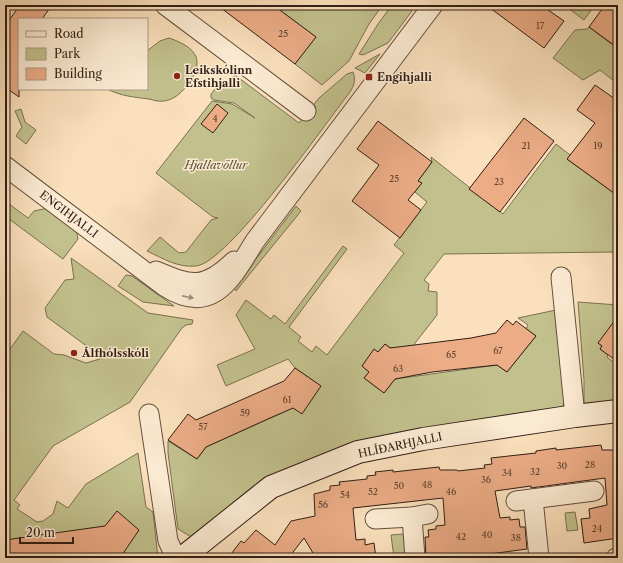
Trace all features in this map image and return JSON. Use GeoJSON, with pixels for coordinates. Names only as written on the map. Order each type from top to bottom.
{"type":"FeatureCollection","features":[{"type":"Feature","properties":{"kind":"street"},"geometry":{"type":"LineString","coordinates":[[165,5],[306,110]]}},
{"type":"Feature","properties":{"kind":"street","name":"ENGIHJALLI"},"geometry":{"type":"LineString","coordinates":[[5,166],[174,293],[196,298],[207,297],[217,292],[226,284],[255,241],[429,6]]}},
{"type":"Feature","properties":{"kind":"street"},"geometry":{"type":"LineString","coordinates":[[561,277],[575,416]]}},
{"type":"Feature","properties":{"kind":"street","name":"HLÍÐARHJALLI"},"geometry":{"type":"LineString","coordinates":[[182,558],[271,487],[358,452],[423,439],[618,411]]}},
{"type":"Feature","properties":{"kind":"street"},"geometry":{"type":"LineString","coordinates":[[149,414],[168,541],[176,558]]}},
{"type":"Feature","properties":{"kind":"street"},"geometry":{"type":"LineString","coordinates":[[539,558],[524,500],[594,491]]}},
{"type":"Feature","properties":{"kind":"street"},"geometry":{"type":"LineString","coordinates":[[375,519],[420,516],[415,558]]}},
{"type":"Feature","properties":{"kind":"green space"},"geometry":{"type":"Polygon","coordinates":[[[273,5],[373,5],[379,10],[369,24],[349,61],[322,85],[295,64],[316,37],[273,5]]]}},
{"type":"Feature","properties":{"kind":"green space"},"geometry":{"type":"Polygon","coordinates":[[[392,5],[405,5],[412,11],[388,43],[363,55],[359,54],[378,24],[392,5]]]}},
{"type":"Feature","properties":{"kind":"green space"},"geometry":{"type":"Polygon","coordinates":[[[564,5],[595,5],[584,20],[564,5]]]}},
{"type":"Feature","properties":{"kind":"green space"},"geometry":{"type":"Polygon","coordinates":[[[589,27],[618,49],[618,84],[600,70],[583,80],[553,58],[575,30],[587,29],[589,27]]]}},
{"type":"Feature","properties":{"kind":"green space"},"geometry":{"type":"Polygon","coordinates":[[[169,38],[179,42],[187,46],[196,56],[196,70],[186,87],[179,94],[173,98],[160,101],[122,95],[110,90],[148,90],[148,50],[160,41],[169,38]]]}},
{"type":"Feature","properties":{"kind":"green space"},"geometry":{"type":"Polygon","coordinates":[[[380,54],[365,73],[355,68],[380,54]]]}},
{"type":"Feature","properties":{"kind":"green space","name":"Hjallavöllur"},"geometry":{"type":"Polygon","coordinates":[[[353,72],[354,80],[351,90],[299,160],[252,218],[230,242],[211,259],[196,266],[189,266],[170,262],[147,251],[160,237],[179,253],[186,252],[211,220],[218,218],[213,217],[156,173],[212,101],[232,104],[255,118],[234,103],[214,100],[211,98],[211,94],[221,82],[226,86],[235,75],[299,123],[319,98],[347,74],[353,72]]]}},
{"type":"Feature","properties":{"kind":"green space"},"geometry":{"type":"Polygon","coordinates":[[[21,109],[25,122],[36,130],[26,144],[16,136],[22,127],[15,111],[21,109]]]}},
{"type":"Feature","properties":{"kind":"green space"},"geometry":{"type":"Polygon","coordinates":[[[556,144],[570,155],[568,160],[618,196],[618,252],[444,254],[424,280],[429,284],[428,291],[437,292],[437,315],[412,347],[391,348],[385,344],[378,352],[374,350],[362,366],[369,372],[364,378],[384,393],[395,379],[497,365],[507,372],[536,336],[526,329],[528,325],[518,318],[556,310],[565,402],[559,412],[372,442],[193,538],[178,529],[168,453],[168,441],[197,459],[206,447],[293,408],[302,413],[321,386],[295,368],[288,359],[226,386],[217,365],[255,349],[236,315],[246,300],[271,319],[274,315],[285,324],[343,246],[347,249],[289,327],[301,337],[298,341],[312,352],[316,346],[327,355],[404,253],[394,245],[427,202],[415,192],[421,183],[418,181],[432,162],[431,157],[503,214],[556,144]]]}},
{"type":"Feature","properties":{"kind":"green space"},"geometry":{"type":"Polygon","coordinates":[[[5,201],[28,218],[34,211],[48,208],[76,228],[78,239],[63,259],[5,216],[5,201]]]}},
{"type":"Feature","properties":{"kind":"green space"},"geometry":{"type":"Polygon","coordinates":[[[296,206],[301,211],[236,291],[234,288],[296,206]]]}},
{"type":"Feature","properties":{"kind":"green space"},"geometry":{"type":"Polygon","coordinates":[[[71,258],[148,313],[193,320],[192,324],[186,325],[182,328],[130,402],[53,446],[14,500],[20,505],[17,509],[37,522],[43,521],[53,514],[57,501],[68,508],[86,484],[138,453],[146,507],[153,512],[158,558],[5,558],[5,356],[23,331],[54,354],[64,355],[86,363],[103,358],[47,317],[45,308],[65,280],[74,279],[71,258]]]}},
{"type":"Feature","properties":{"kind":"green space"},"geometry":{"type":"Polygon","coordinates":[[[126,275],[132,276],[174,306],[143,302],[118,286],[126,275]]]}},
{"type":"Feature","properties":{"kind":"green space"},"geometry":{"type":"Polygon","coordinates":[[[578,302],[618,305],[618,323],[612,325],[598,343],[602,346],[600,349],[618,366],[618,405],[584,410],[584,380],[578,302]]]}},
{"type":"Feature","properties":{"kind":"green space"},"geometry":{"type":"Polygon","coordinates":[[[575,512],[578,530],[567,531],[565,513],[575,512]]]}},
{"type":"Feature","properties":{"kind":"green space"},"geometry":{"type":"Polygon","coordinates":[[[404,534],[407,556],[394,558],[391,535],[404,534]]]}},
{"type":"Feature","properties":{"kind":"building"},"geometry":{"type":"Polygon","coordinates":[[[20,5],[52,5],[43,18],[18,18],[19,97],[5,87],[5,26],[20,5]]]}},
{"type":"Feature","properties":{"kind":"building"},"geometry":{"type":"Polygon","coordinates":[[[217,5],[273,5],[316,37],[295,64],[217,5]]]}},
{"type":"Feature","properties":{"kind":"building"},"geometry":{"type":"Polygon","coordinates":[[[486,5],[541,5],[564,21],[544,48],[486,5]]]}},
{"type":"Feature","properties":{"kind":"building"},"geometry":{"type":"Polygon","coordinates":[[[605,5],[618,5],[618,48],[589,27],[605,5]]]}},
{"type":"Feature","properties":{"kind":"building"},"geometry":{"type":"Polygon","coordinates":[[[595,85],[618,101],[618,196],[567,159],[595,123],[577,110],[595,85]]]}},
{"type":"Feature","properties":{"kind":"building"},"geometry":{"type":"Polygon","coordinates":[[[217,104],[228,113],[213,133],[201,124],[217,104]]]}},
{"type":"Feature","properties":{"kind":"building"},"geometry":{"type":"Polygon","coordinates":[[[524,118],[554,141],[500,212],[469,189],[524,118]]]}},
{"type":"Feature","properties":{"kind":"building"},"geometry":{"type":"Polygon","coordinates":[[[378,121],[432,162],[418,181],[422,183],[408,200],[421,210],[400,238],[352,201],[379,165],[357,149],[378,121]]]}},
{"type":"Feature","properties":{"kind":"building"},"geometry":{"type":"Polygon","coordinates":[[[618,316],[618,362],[600,349],[602,346],[598,343],[618,316]]]}},
{"type":"Feature","properties":{"kind":"building"},"geometry":{"type":"Polygon","coordinates":[[[507,320],[513,325],[516,321],[536,336],[507,372],[497,365],[432,372],[395,379],[384,393],[364,378],[369,372],[362,366],[374,349],[378,352],[385,344],[390,348],[471,338],[496,333],[507,320]]]}},
{"type":"Feature","properties":{"kind":"building"},"geometry":{"type":"Polygon","coordinates":[[[295,368],[321,386],[302,414],[293,408],[206,447],[197,459],[168,440],[188,414],[196,420],[284,381],[295,368]]]}},
{"type":"Feature","properties":{"kind":"building"},"geometry":{"type":"Polygon","coordinates":[[[601,445],[602,450],[618,450],[618,538],[584,543],[581,519],[590,518],[589,509],[607,505],[605,478],[531,488],[531,486],[495,491],[500,518],[510,517],[510,520],[519,519],[520,527],[525,527],[527,549],[460,558],[426,558],[425,537],[429,537],[428,530],[436,529],[436,526],[445,525],[443,498],[353,508],[356,540],[365,539],[365,545],[374,543],[376,558],[316,558],[304,538],[290,556],[292,558],[228,558],[241,541],[244,543],[256,530],[275,545],[291,521],[315,516],[314,494],[330,490],[330,486],[340,485],[339,482],[367,479],[367,476],[376,475],[375,472],[393,470],[393,472],[439,467],[440,470],[458,471],[485,468],[484,465],[492,464],[491,458],[536,453],[536,451],[556,448],[556,450],[601,445]]]}},
{"type":"Feature","properties":{"kind":"building"},"geometry":{"type":"Polygon","coordinates":[[[117,511],[139,530],[120,558],[109,556],[76,558],[5,558],[5,540],[105,526],[117,511]]]}},
{"type":"Feature","properties":{"kind":"place","name":"Leikskólinn Efstihjalli"},"geometry":{"type":"Point","coordinates":[177,76]}},
{"type":"Feature","properties":{"kind":"place","name":"Engihjalli"},"geometry":{"type":"Point","coordinates":[369,77]}},
{"type":"Feature","properties":{"kind":"place","name":"Álfhólsskóli"},"geometry":{"type":"Point","coordinates":[74,353]}}]}
